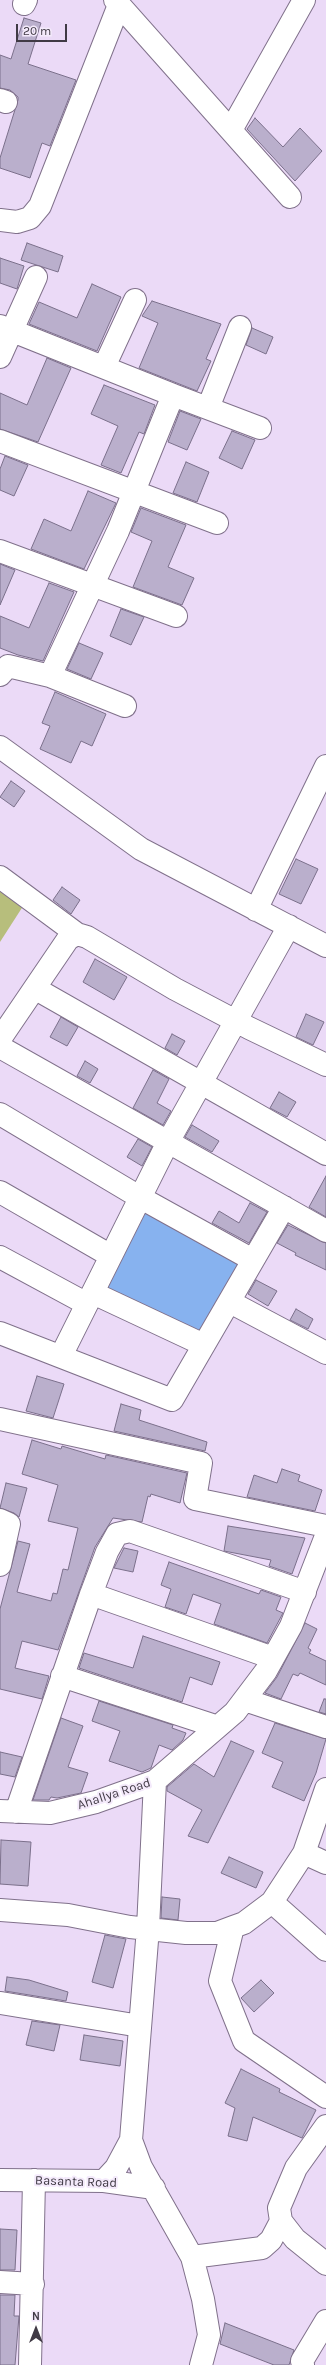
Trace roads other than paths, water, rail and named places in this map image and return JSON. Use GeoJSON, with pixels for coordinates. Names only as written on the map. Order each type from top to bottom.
{"type":"FeatureCollection","features":[{"type":"Feature","properties":{"kind":"street"},"geometry":{"type":"LineString","coordinates":[[231,130],[304,0]]}},
{"type":"Feature","properties":{"kind":"street"},"geometry":{"type":"LineString","coordinates":[[0,220],[17,222],[30,218],[40,206],[117,2],[290,197]]}},
{"type":"Feature","properties":{"kind":"street"},"geometry":{"type":"LineString","coordinates":[[0,357],[6,328],[36,277]]}},
{"type":"Feature","properties":{"kind":"street"},"geometry":{"type":"LineString","coordinates":[[104,367],[134,300]]}},
{"type":"Feature","properties":{"kind":"street"},"geometry":{"type":"LineString","coordinates":[[6,328],[260,428]]}},
{"type":"Feature","properties":{"kind":"street"},"geometry":{"type":"LineString","coordinates":[[208,408],[240,328]]}},
{"type":"Feature","properties":{"kind":"street"},"geometry":{"type":"LineString","coordinates":[[50,676],[94,584],[134,492],[173,395]]}},
{"type":"Feature","properties":{"kind":"street"},"geometry":{"type":"LineString","coordinates":[[0,441],[216,523]]}},
{"type":"Feature","properties":{"kind":"street"},"geometry":{"type":"LineString","coordinates":[[0,551],[94,584],[176,616]]}},
{"type":"Feature","properties":{"kind":"street"},"geometry":{"type":"LineString","coordinates":[[3,668],[50,676],[125,706]]}},
{"type":"Feature","properties":{"kind":"street"},"geometry":{"type":"LineString","coordinates":[[0,747],[141,849],[326,946]]}},
{"type":"Feature","properties":{"kind":"street"},"geometry":{"type":"LineString","coordinates":[[256,910],[326,766]]}},
{"type":"Feature","properties":{"kind":"street"},"geometry":{"type":"LineString","coordinates":[[0,877],[77,934],[87,937],[175,989],[326,1065]]}},
{"type":"Feature","properties":{"kind":"street"},"geometry":{"type":"LineString","coordinates":[[61,1356],[168,1142],[289,926]]}},
{"type":"Feature","properties":{"kind":"street"},"geometry":{"type":"LineString","coordinates":[[0,1039],[36,989],[68,939],[77,934]]}},
{"type":"Feature","properties":{"kind":"street"},"geometry":{"type":"LineString","coordinates":[[36,989],[326,1154]]}},
{"type":"Feature","properties":{"kind":"street"},"geometry":{"type":"LineString","coordinates":[[0,1047],[326,1231]]}},
{"type":"Feature","properties":{"kind":"street"},"geometry":{"type":"LineString","coordinates":[[0,1114],[140,1198],[253,1260]]}},
{"type":"Feature","properties":{"kind":"street"},"geometry":{"type":"LineString","coordinates":[[0,1192],[111,1256]]}},
{"type":"Feature","properties":{"kind":"street"},"geometry":{"type":"LineString","coordinates":[[0,1333],[172,1400],[284,1207]]}},
{"type":"Feature","properties":{"kind":"street"},"geometry":{"type":"LineString","coordinates":[[0,1257],[90,1298],[204,1345]]}},
{"type":"Feature","properties":{"kind":"street"},"geometry":{"type":"LineString","coordinates":[[230,1302],[326,1353]]}},
{"type":"Feature","properties":{"kind":"street"},"geometry":{"type":"LineString","coordinates":[[0,1419],[201,1463],[195,1499],[326,1526]]}},
{"type":"Feature","properties":{"kind":"street"},"geometry":{"type":"LineString","coordinates":[[0,1520],[10,1524],[0,1565]]}},
{"type":"Feature","properties":{"kind":"street"},"geometry":{"type":"LineString","coordinates":[[8,1812],[62,1676],[107,1552],[117,1534],[130,1531],[305,1592]]}},
{"type":"Feature","properties":{"kind":"street","name":"Ahallya Road"},"geometry":{"type":"LineString","coordinates":[[8,1812],[50,1813],[96,1802],[155,1781],[245,1700],[273,1658],[291,1626],[324,1544]]}},
{"type":"Feature","properties":{"kind":"street"},"geometry":{"type":"LineString","coordinates":[[91,1594],[273,1658]]}},
{"type":"Feature","properties":{"kind":"street"},"geometry":{"type":"LineString","coordinates":[[62,1676],[216,1726]]}},
{"type":"Feature","properties":{"kind":"street"},"geometry":{"type":"LineString","coordinates":[[245,1700],[326,1727]]}},
{"type":"Feature","properties":{"kind":"street"},"geometry":{"type":"LineString","coordinates":[[104,2181],[116,2168],[131,2140],[148,1928],[155,1781]]}},
{"type":"Feature","properties":{"kind":"street"},"geometry":{"type":"LineString","coordinates":[[0,1910],[68,1915],[130,1927],[186,1933],[217,1933],[244,1923],[272,1902],[304,1853],[326,1789]]}},
{"type":"Feature","properties":{"kind":"street"},"geometry":{"type":"LineString","coordinates":[[304,1853],[326,1863]]}},
{"type":"Feature","properties":{"kind":"street"},"geometry":{"type":"LineString","coordinates":[[272,1902],[326,1950]]}},
{"type":"Feature","properties":{"kind":"street"},"geometry":{"type":"LineString","coordinates":[[233,1927],[220,1981],[244,2041],[326,2097]]}},
{"type":"Feature","properties":{"kind":"street"},"geometry":{"type":"LineString","coordinates":[[1,2003],[140,2026]]}},
{"type":"Feature","properties":{"kind":"street"},"geometry":{"type":"LineString","coordinates":[[326,2126],[296,2168],[279,2208],[281,2221],[295,2239],[326,2264]]}},
{"type":"Feature","properties":{"kind":"street"},"geometry":{"type":"LineString","coordinates":[[131,2140],[141,2167],[192,2257],[204,2299],[209,2335],[201,2365]]}},
{"type":"Feature","properties":{"kind":"street","name":"Basanta Road"},"geometry":{"type":"LineString","coordinates":[[0,2180],[104,2181],[154,2188]]}},
{"type":"Feature","properties":{"kind":"street"},"geometry":{"type":"LineString","coordinates":[[30,2365],[33,2284],[34,2180]]}},
{"type":"Feature","properties":{"kind":"street"},"geometry":{"type":"LineString","coordinates":[[192,2257],[262,2248],[271,2240],[281,2221]]}},
{"type":"Feature","properties":{"kind":"street"},"geometry":{"type":"LineString","coordinates":[[0,2282],[33,2284]]}},
{"type":"Feature","properties":{"kind":"street"},"geometry":{"type":"LineString","coordinates":[[303,2365],[302,2361],[326,2321]]}},
{"type":"Feature","properties":{"kind":"water"},"geometry":{"type":"Polygon","coordinates":[[[143,1211],[241,1264],[201,1333],[101,1291],[143,1211]]]}}]}
